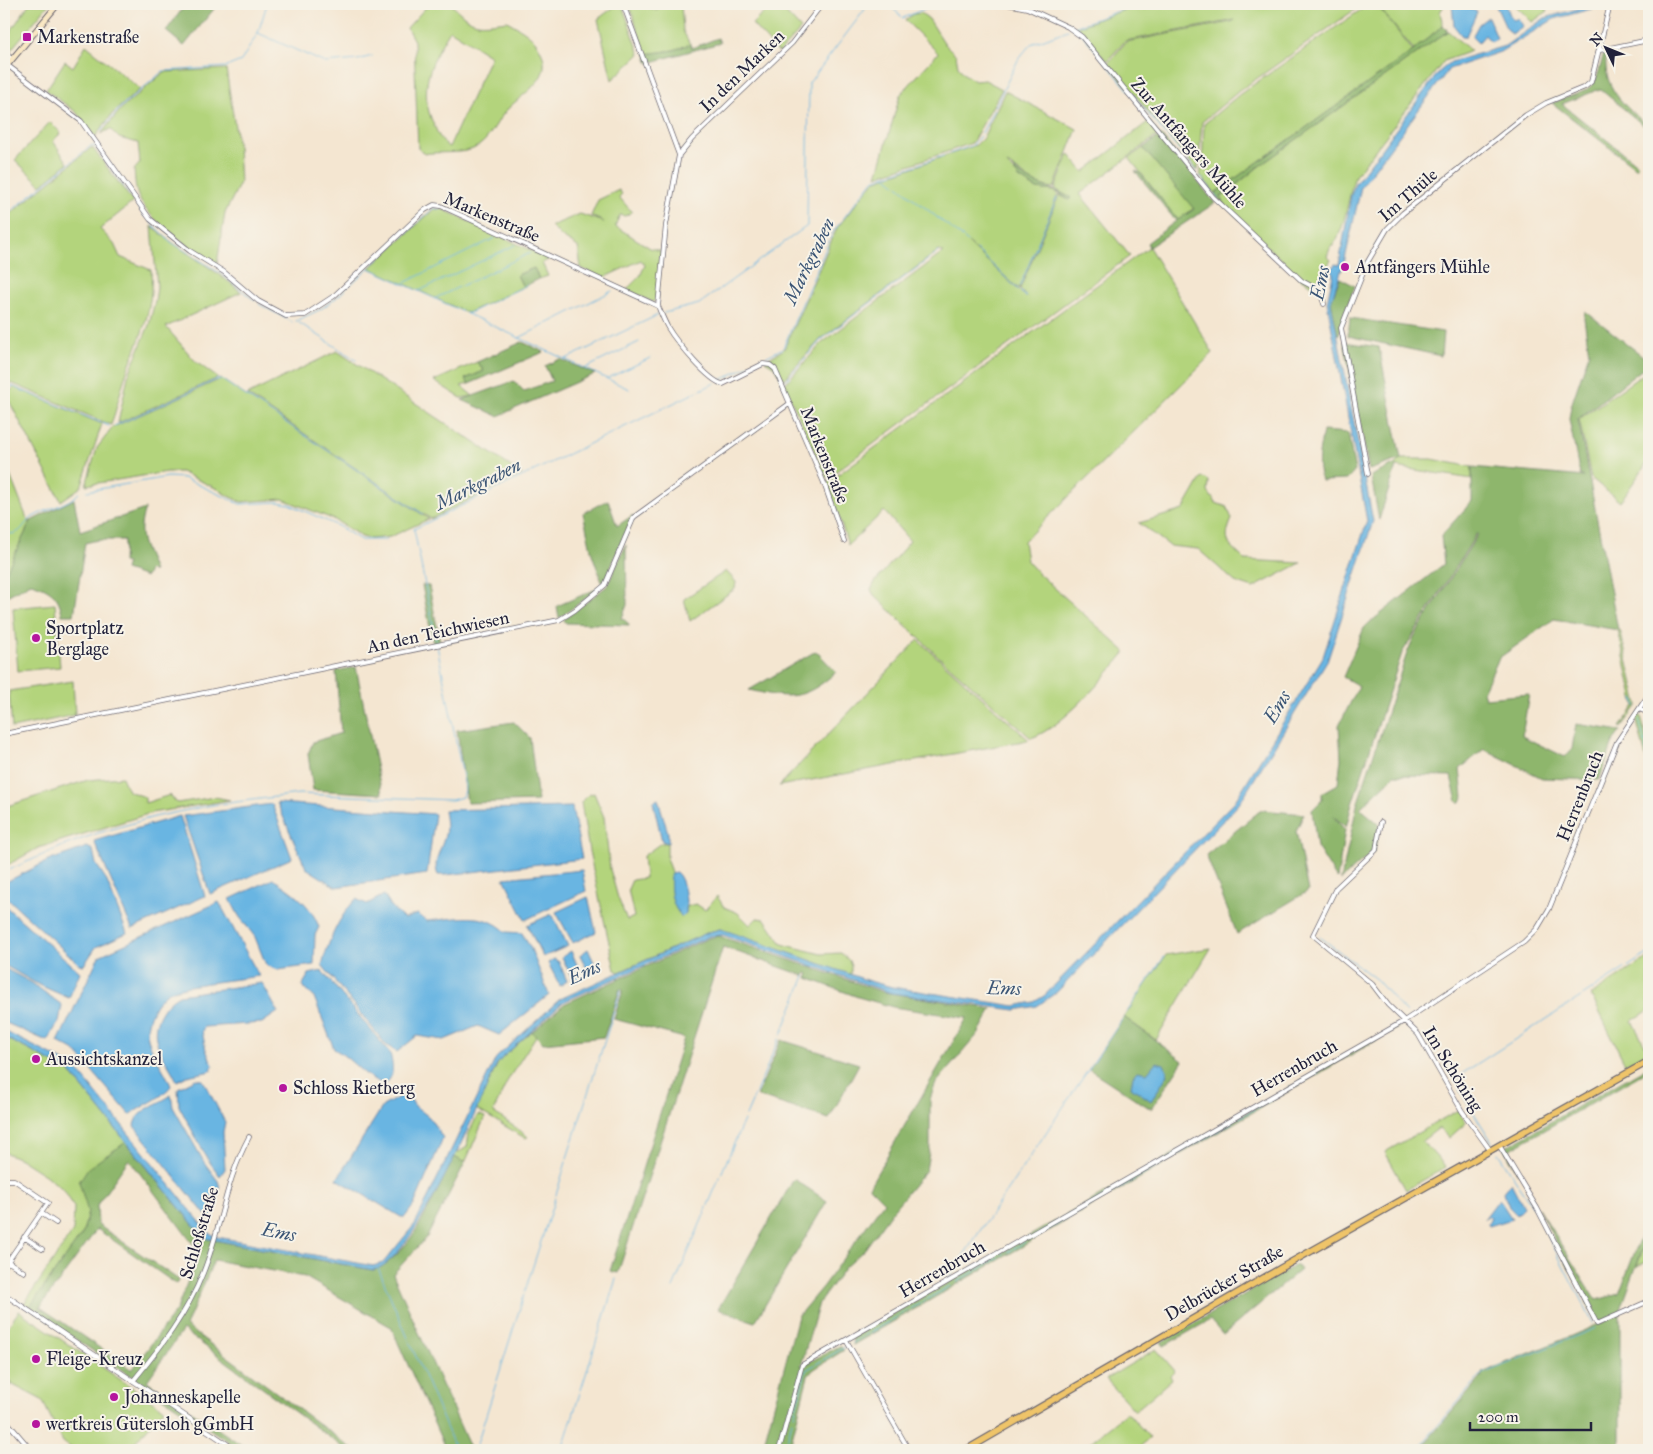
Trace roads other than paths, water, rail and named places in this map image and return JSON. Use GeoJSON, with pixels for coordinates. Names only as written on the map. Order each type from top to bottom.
{"type":"FeatureCollection","features":[{"type":"Feature","properties":{"kind":"main road"},"geometry":{"type":"LineString","coordinates":[[6,67],[58,4]]}},
{"type":"Feature","properties":{"kind":"main road","name":"Delbrücker Straße"},"geometry":{"type":"LineString","coordinates":[[966,1450],[1280,1268],[1649,1061]]}},
{"type":"Feature","properties":{"kind":"street"},"geometry":{"type":"LineString","coordinates":[[623,4],[679,156]]}},
{"type":"Feature","properties":{"kind":"street","name":"In den Marken"},"geometry":{"type":"LineString","coordinates":[[658,306],[666,225],[679,156],[692,139],[792,43],[822,4]]}},
{"type":"Feature","properties":{"kind":"street"},"geometry":{"type":"LineString","coordinates":[[1011,4],[1025,6]]}},
{"type":"Feature","properties":{"kind":"street","name":"Im Thüle"},"geometry":{"type":"LineString","coordinates":[[1368,474],[1341,337],[1343,320],[1367,263],[1387,229],[1403,212],[1526,115],[1546,103],[1589,84],[1594,76],[1610,4]]}},
{"type":"Feature","properties":{"kind":"street","name":"Zur Antfängers Mühle"},"geometry":{"type":"LineString","coordinates":[[1025,6],[1068,27],[1082,37],[1213,197],[1302,281],[1318,290],[1322,294],[1324,304]]}},
{"type":"Feature","properties":{"kind":"street"},"geometry":{"type":"LineString","coordinates":[[1600,50],[1649,40]]}},
{"type":"Feature","properties":{"kind":"street"},"geometry":{"type":"LineString","coordinates":[[4,43],[8,56],[12,59]]}},
{"type":"Feature","properties":{"kind":"street","name":"Markenstraße"},"geometry":{"type":"LineString","coordinates":[[6,67],[81,121],[150,219],[190,251],[224,272],[258,301],[286,316],[305,315],[334,296],[425,210],[434,205],[441,206],[658,306],[669,330],[718,384],[723,384],[763,364],[770,365],[775,369],[824,483],[844,542]]}},
{"type":"Feature","properties":{"kind":"street","name":"An den Teichwiesen"},"geometry":{"type":"LineString","coordinates":[[4,734],[382,658],[559,620],[576,610],[605,585],[634,517],[789,404]]}},
{"type":"Feature","properties":{"kind":"street","name":"Herrenbruch"},"geometry":{"type":"LineString","coordinates":[[779,1450],[802,1365],[1404,1021],[1524,942],[1537,929],[1549,909],[1617,742],[1649,694]]}},
{"type":"Feature","properties":{"kind":"street"},"geometry":{"type":"LineString","coordinates":[[1639,709],[1649,713]]}},
{"type":"Feature","properties":{"kind":"street","name":"Im Schöning"},"geometry":{"type":"LineString","coordinates":[[1381,822],[1376,850],[1336,888],[1313,935],[1372,984],[1404,1021],[1418,1034],[1462,1111],[1490,1150]]}},
{"type":"Feature","properties":{"kind":"street","name":"Schloßstraße"},"geometry":{"type":"LineString","coordinates":[[133,1382],[182,1316],[204,1272],[232,1173],[249,1137]]}},
{"type":"Feature","properties":{"kind":"street"},"geometry":{"type":"LineString","coordinates":[[1499,1145],[1538,1208],[1597,1324],[1649,1301]]}},
{"type":"Feature","properties":{"kind":"street"},"geometry":{"type":"LineString","coordinates":[[4,1180],[14,1180],[48,1203],[6,1260],[4,1268]]}},
{"type":"Feature","properties":{"kind":"street"},"geometry":{"type":"LineString","coordinates":[[41,1213],[56,1223]]}},
{"type":"Feature","properties":{"kind":"street"},"geometry":{"type":"LineString","coordinates":[[24,1238],[42,1249]]}},
{"type":"Feature","properties":{"kind":"street"},"geometry":{"type":"LineString","coordinates":[[6,1260],[24,1272]]}},
{"type":"Feature","properties":{"kind":"street"},"geometry":{"type":"LineString","coordinates":[[4,1294],[236,1450]]}},
{"type":"Feature","properties":{"kind":"street"},"geometry":{"type":"LineString","coordinates":[[846,1340],[909,1450]]}},
{"type":"Feature","properties":{"kind":"street"},"geometry":{"type":"LineString","coordinates":[[4,1426],[9,1424],[26,1444],[27,1450]]}},
{"type":"Feature","properties":{"kind":"street"},"geometry":{"type":"LineString","coordinates":[[226,1450],[229,1446]]}},
{"type":"Feature","properties":{"kind":"water"},"geometry":{"type":"Polygon","coordinates":[[[1452,4],[1463,4],[1477,12],[1466,36],[1462,36],[1454,26],[1452,4]]]}},
{"type":"Feature","properties":{"kind":"water"},"geometry":{"type":"Polygon","coordinates":[[[1495,4],[1506,4],[1511,18],[1514,20],[1518,18],[1523,26],[1512,34],[1507,30],[1495,4]]]}},
{"type":"Feature","properties":{"kind":"water"},"geometry":{"type":"Polygon","coordinates":[[[1595,4],[1609,4],[1554,19],[1500,52],[1449,69],[1361,187],[1345,259],[1331,302],[1373,521],[1328,659],[1239,804],[1057,992],[1037,1006],[1015,1010],[891,993],[723,935],[710,936],[563,1002],[503,1057],[497,1064],[460,1145],[425,1212],[407,1241],[389,1261],[373,1270],[204,1238],[69,1071],[4,1037],[4,1031],[75,1067],[209,1233],[217,1237],[373,1266],[383,1263],[415,1224],[496,1058],[560,999],[709,932],[720,929],[730,932],[869,981],[892,987],[1015,1006],[1034,1002],[1044,996],[1235,801],[1323,657],[1367,521],[1327,302],[1333,275],[1332,268],[1335,264],[1339,265],[1351,195],[1355,184],[1439,72],[1451,62],[1505,46],[1545,18],[1595,4]]]}},
{"type":"Feature","properties":{"kind":"water"},"geometry":{"type":"Polygon","coordinates":[[[1488,17],[1497,38],[1491,42],[1485,35],[1478,43],[1472,37],[1479,24],[1488,17]]]}},
{"type":"Feature","properties":{"kind":"water"},"geometry":{"type":"Polygon","coordinates":[[[658,799],[668,833],[668,843],[662,841],[653,802],[658,799]]]}},
{"type":"Feature","properties":{"kind":"water"},"geometry":{"type":"Polygon","coordinates":[[[277,803],[435,814],[427,874],[336,887],[306,868],[277,803]]]}},
{"type":"Feature","properties":{"kind":"water"},"geometry":{"type":"Polygon","coordinates":[[[272,804],[292,858],[210,894],[183,816],[272,804]]]}},
{"type":"Feature","properties":{"kind":"water"},"geometry":{"type":"Polygon","coordinates":[[[572,807],[582,859],[438,875],[436,865],[446,832],[444,810],[572,807]]]}},
{"type":"Feature","properties":{"kind":"water"},"geometry":{"type":"Polygon","coordinates":[[[180,816],[205,896],[132,929],[94,841],[180,816]]]}},
{"type":"Feature","properties":{"kind":"water"},"geometry":{"type":"Polygon","coordinates":[[[87,847],[93,850],[96,864],[106,879],[127,933],[96,947],[84,965],[79,964],[4,895],[4,883],[48,861],[87,847]]]}},
{"type":"Feature","properties":{"kind":"water"},"geometry":{"type":"Polygon","coordinates":[[[582,870],[586,891],[525,920],[504,878],[582,870]]]}},
{"type":"Feature","properties":{"kind":"water"},"geometry":{"type":"Polygon","coordinates":[[[676,872],[682,880],[686,897],[686,913],[682,917],[675,907],[671,891],[671,873],[676,872]]]}},
{"type":"Feature","properties":{"kind":"water"},"geometry":{"type":"Polygon","coordinates":[[[273,879],[300,899],[316,919],[319,927],[315,935],[314,965],[278,970],[266,965],[255,937],[239,916],[230,899],[273,879]]]}},
{"type":"Feature","properties":{"kind":"water"},"geometry":{"type":"Polygon","coordinates":[[[384,895],[392,908],[404,919],[417,914],[427,921],[479,918],[497,925],[506,932],[522,933],[531,949],[549,995],[499,1035],[478,1026],[444,1040],[417,1036],[397,1052],[386,1045],[322,965],[335,930],[344,914],[356,899],[367,904],[384,895]]]}},
{"type":"Feature","properties":{"kind":"water"},"geometry":{"type":"Polygon","coordinates":[[[588,897],[596,932],[573,943],[556,912],[588,897]]]}},
{"type":"Feature","properties":{"kind":"water"},"geometry":{"type":"Polygon","coordinates":[[[219,902],[259,976],[175,989],[159,1000],[149,1019],[147,1032],[152,1051],[171,1086],[162,1095],[130,1115],[75,1051],[58,1042],[99,956],[219,902]]]}},
{"type":"Feature","properties":{"kind":"water"},"geometry":{"type":"Polygon","coordinates":[[[4,905],[80,972],[69,998],[39,985],[4,965],[4,905]]]}},
{"type":"Feature","properties":{"kind":"water"},"geometry":{"type":"Polygon","coordinates":[[[552,914],[568,946],[543,957],[527,925],[552,914]]]}},
{"type":"Feature","properties":{"kind":"water"},"geometry":{"type":"Polygon","coordinates":[[[588,949],[597,969],[590,975],[580,955],[588,949]]]}},
{"type":"Feature","properties":{"kind":"water"},"geometry":{"type":"Polygon","coordinates":[[[571,951],[582,976],[574,982],[562,957],[571,951]]]}},
{"type":"Feature","properties":{"kind":"water"},"geometry":{"type":"Polygon","coordinates":[[[554,959],[559,962],[567,981],[560,986],[548,963],[554,959]]]}},
{"type":"Feature","properties":{"kind":"water"},"geometry":{"type":"Polygon","coordinates":[[[4,968],[32,983],[62,1005],[59,1022],[47,1041],[4,1022],[4,968]]]}},
{"type":"Feature","properties":{"kind":"water"},"geometry":{"type":"Polygon","coordinates":[[[322,971],[390,1053],[392,1074],[385,1084],[371,1078],[334,1049],[314,997],[302,986],[309,974],[322,971]]]}},
{"type":"Feature","properties":{"kind":"water"},"geometry":{"type":"Polygon","coordinates":[[[262,983],[278,1012],[262,1023],[204,1027],[202,1031],[206,1050],[213,1065],[211,1071],[187,1076],[177,1081],[160,1049],[155,1033],[160,1015],[168,1004],[179,995],[262,983]]]}},
{"type":"Feature","properties":{"kind":"water"},"geometry":{"type":"Polygon","coordinates":[[[1156,1062],[1164,1064],[1168,1074],[1151,1101],[1131,1087],[1133,1076],[1137,1071],[1147,1073],[1156,1062]]]}},
{"type":"Feature","properties":{"kind":"water"},"geometry":{"type":"Polygon","coordinates":[[[196,1079],[203,1080],[225,1122],[223,1132],[225,1169],[220,1176],[208,1160],[179,1106],[178,1088],[196,1079]]]}},
{"type":"Feature","properties":{"kind":"water"},"geometry":{"type":"Polygon","coordinates":[[[171,1095],[173,1107],[204,1162],[218,1181],[220,1188],[213,1214],[209,1219],[134,1126],[139,1115],[171,1095]]]}},
{"type":"Feature","properties":{"kind":"water"},"geometry":{"type":"Polygon","coordinates":[[[401,1096],[409,1097],[415,1106],[429,1117],[443,1138],[414,1205],[405,1217],[401,1217],[337,1179],[383,1106],[401,1096]]]}},
{"type":"Feature","properties":{"kind":"water"},"geometry":{"type":"Polygon","coordinates":[[[1511,1183],[1524,1208],[1517,1215],[1509,1207],[1504,1192],[1511,1183]]]}},
{"type":"Feature","properties":{"kind":"water"},"geometry":{"type":"Polygon","coordinates":[[[1499,1199],[1512,1219],[1489,1226],[1491,1218],[1488,1216],[1484,1219],[1499,1199]]]}},
{"type":"Feature","properties":{"kind":"waterway"},"geometry":{"type":"LineString","coordinates":[[101,131],[120,108],[163,71],[226,67],[241,61],[258,33],[267,4]]}},
{"type":"Feature","properties":{"kind":"waterway"},"geometry":{"type":"LineString","coordinates":[[664,313],[699,304],[807,226],[809,83],[869,4]]}},
{"type":"Feature","properties":{"kind":"waterway"},"geometry":{"type":"LineString","coordinates":[[888,4],[903,18],[935,4]]}},
{"type":"Feature","properties":{"kind":"waterway","name":"Markgraben"},"geometry":{"type":"LineString","coordinates":[[1074,27],[1137,4]]}},
{"type":"Feature","properties":{"kind":"waterway"},"geometry":{"type":"LineString","coordinates":[[1076,27],[1196,171]]}},
{"type":"Feature","properties":{"kind":"waterway","name":"Markgraben"},"geometry":{"type":"LineString","coordinates":[[982,133],[1019,58],[1031,44],[1068,30]]}},
{"type":"Feature","properties":{"kind":"waterway"},"geometry":{"type":"LineString","coordinates":[[258,33],[325,63],[358,60],[372,56]]}},
{"type":"Feature","properties":{"kind":"waterway","name":"Markgraben"},"geometry":{"type":"LineString","coordinates":[[721,380],[783,348],[833,232],[873,180],[972,146],[980,136]]}},
{"type":"Feature","properties":{"kind":"waterway"},"geometry":{"type":"LineString","coordinates":[[4,217],[92,145],[96,147],[135,202]]}},
{"type":"Feature","properties":{"kind":"waterway"},"geometry":{"type":"LineString","coordinates":[[884,175],[968,242]]}},
{"type":"Feature","properties":{"kind":"waterway"},"geometry":{"type":"LineString","coordinates":[[1200,176],[1218,198]]}},
{"type":"Feature","properties":{"kind":"waterway"},"geometry":{"type":"LineString","coordinates":[[1020,286],[1057,197]]}},
{"type":"Feature","properties":{"kind":"waterway"},"geometry":{"type":"LineString","coordinates":[[137,205],[145,217]]}},
{"type":"Feature","properties":{"kind":"waterway"},"geometry":{"type":"LineString","coordinates":[[296,321],[321,309],[336,298],[433,208],[441,209]]}},
{"type":"Feature","properties":{"kind":"waterway"},"geometry":{"type":"LineString","coordinates":[[151,223],[171,242],[222,274],[255,301]]}},
{"type":"Feature","properties":{"kind":"waterway"},"geometry":{"type":"LineString","coordinates":[[404,283],[495,238]]}},
{"type":"Feature","properties":{"kind":"waterway"},"geometry":{"type":"LineString","coordinates":[[419,291],[515,245]]}},
{"type":"Feature","properties":{"kind":"waterway"},"geometry":{"type":"LineString","coordinates":[[976,249],[1026,297]]}},
{"type":"Feature","properties":{"kind":"waterway"},"geometry":{"type":"LineString","coordinates":[[785,381],[821,340],[938,252]]}},
{"type":"Feature","properties":{"kind":"waterway"},"geometry":{"type":"LineString","coordinates":[[434,299],[530,253]]}},
{"type":"Feature","properties":{"kind":"waterway"},"geometry":{"type":"LineString","coordinates":[[369,268],[629,389]]}},
{"type":"Feature","properties":{"kind":"waterway"},"geometry":{"type":"LineString","coordinates":[[467,314],[527,285]]}},
{"type":"Feature","properties":{"kind":"waterway"},"geometry":{"type":"LineString","coordinates":[[519,338],[612,291]]}},
{"type":"Feature","properties":{"kind":"waterway"},"geometry":{"type":"LineString","coordinates":[[259,304],[292,322]]}},
{"type":"Feature","properties":{"kind":"waterway"},"geometry":{"type":"LineString","coordinates":[[566,359],[658,315]]}},
{"type":"Feature","properties":{"kind":"waterway"},"geometry":{"type":"LineString","coordinates":[[298,322],[356,360]]}},
{"type":"Feature","properties":{"kind":"waterway"},"geometry":{"type":"LineString","coordinates":[[586,368],[639,342]]}},
{"type":"Feature","properties":{"kind":"waterway"},"geometry":{"type":"LineString","coordinates":[[608,378],[650,358]]}},
{"type":"Feature","properties":{"kind":"waterway"},"geometry":{"type":"LineString","coordinates":[[114,426],[216,380],[222,380],[423,514]]}},
{"type":"Feature","properties":{"kind":"waterway"},"geometry":{"type":"LineString","coordinates":[[4,383],[109,426]]}},
{"type":"Feature","properties":{"kind":"waterway"},"geometry":{"type":"LineString","coordinates":[[4,872],[98,833],[154,817],[212,805],[299,794],[452,800],[462,797],[465,787],[414,529],[715,383]]}},
{"type":"Feature","properties":{"kind":"waterway","name":"Markgraben"},"geometry":{"type":"LineString","coordinates":[[87,491],[168,477],[184,478],[240,504],[278,502],[289,504],[338,526],[361,540],[387,540]]}},
{"type":"Feature","properties":{"kind":"waterway","name":"Markgraben"},"geometry":{"type":"LineString","coordinates":[[4,534],[19,531],[33,517],[69,501],[79,493]]}},
{"type":"Feature","properties":{"kind":"waterway"},"geometry":{"type":"LineString","coordinates":[[1634,698],[1636,706]]}},
{"type":"Feature","properties":{"kind":"waterway"},"geometry":{"type":"LineString","coordinates":[[1639,719],[1649,761]]}},
{"type":"Feature","properties":{"kind":"waterway"},"geometry":{"type":"LineString","coordinates":[[1320,937],[1377,980],[1406,1013]]}},
{"type":"Feature","properties":{"kind":"waterway"},"geometry":{"type":"LineString","coordinates":[[1492,1142],[1460,1091],[1460,1081],[1463,1073],[1649,953]]}},
{"type":"Feature","properties":{"kind":"waterway"},"geometry":{"type":"LineString","coordinates":[[949,1277],[1164,957]]}},
{"type":"Feature","properties":{"kind":"waterway"},"geometry":{"type":"LineString","coordinates":[[781,1035],[805,976]]}},
{"type":"Feature","properties":{"kind":"waterway"},"geometry":{"type":"LineString","coordinates":[[567,1158],[621,990]]}},
{"type":"Feature","properties":{"kind":"waterway"},"geometry":{"type":"LineString","coordinates":[[746,1116],[779,1039]]}},
{"type":"Feature","properties":{"kind":"waterway"},"geometry":{"type":"LineString","coordinates":[[1239,1118],[1319,1072]]}},
{"type":"Feature","properties":{"kind":"waterway"},"geometry":{"type":"LineString","coordinates":[[673,1288],[744,1120]]}},
{"type":"Feature","properties":{"kind":"waterway"},"geometry":{"type":"LineString","coordinates":[[1035,1237],[1233,1122]]}},
{"type":"Feature","properties":{"kind":"waterway"},"geometry":{"type":"LineString","coordinates":[[1498,1153],[1533,1207],[1593,1323]]}},
{"type":"Feature","properties":{"kind":"waterway"},"geometry":{"type":"LineString","coordinates":[[556,1195],[566,1162]]}},
{"type":"Feature","properties":{"kind":"waterway"},"geometry":{"type":"LineString","coordinates":[[525,1291],[555,1198]]}},
{"type":"Feature","properties":{"kind":"waterway"},"geometry":{"type":"LineString","coordinates":[[957,1282],[1025,1242]]}},
{"type":"Feature","properties":{"kind":"waterway"},"geometry":{"type":"LineString","coordinates":[[378,1268],[456,1450]]}},
{"type":"Feature","properties":{"kind":"waterway"},"geometry":{"type":"LineString","coordinates":[[562,1450],[616,1279]]}},
{"type":"Feature","properties":{"kind":"waterway"},"geometry":{"type":"LineString","coordinates":[[852,1343],[950,1286]]}},
{"type":"Feature","properties":{"kind":"waterway"},"geometry":{"type":"LineString","coordinates":[[475,1450],[524,1295]]}},
{"type":"Feature","properties":{"kind":"waterway"},"geometry":{"type":"LineString","coordinates":[[1417,1450],[1482,1374],[1596,1328]]}},
{"type":"Feature","properties":{"kind":"waterway"},"geometry":{"type":"LineString","coordinates":[[794,1415],[806,1370],[845,1347]]}},
{"type":"Feature","properties":{"kind":"waterway"},"geometry":{"type":"LineString","coordinates":[[785,1450],[792,1421]]}},
{"type":"Feature","properties":{"kind":"place","name":"Markenstraße"},"geometry":{"type":"Point","coordinates":[27,37]}},
{"type":"Feature","properties":{"kind":"place","name":"Antfängers Mühle"},"geometry":{"type":"Point","coordinates":[1345,267]}},
{"type":"Feature","properties":{"kind":"place","name":"Sportplatz Berglage"},"geometry":{"type":"Point","coordinates":[36,638]}},
{"type":"Feature","properties":{"kind":"place","name":"Aussichtskanzel"},"geometry":{"type":"Point","coordinates":[36,1059]}},
{"type":"Feature","properties":{"kind":"place","name":"Schloss Rietberg"},"geometry":{"type":"Point","coordinates":[283,1088]}},
{"type":"Feature","properties":{"kind":"place","name":"Fleige-Kreuz"},"geometry":{"type":"Point","coordinates":[36,1359]}},
{"type":"Feature","properties":{"kind":"place","name":"Johanneskapelle"},"geometry":{"type":"Point","coordinates":[114,1397]}},
{"type":"Feature","properties":{"kind":"place","name":"wertkreis Gütersloh gGmbH"},"geometry":{"type":"Point","coordinates":[36,1424]}},
{"type":"Feature","properties":{"kind":"water label","name":"Ems"},"geometry":{"type":"Point","coordinates":[1320,283]}},
{"type":"Feature","properties":{"kind":"water label","name":"Ems"},"geometry":{"type":"Point","coordinates":[1277,707]}},
{"type":"Feature","properties":{"kind":"water label","name":"Ems"},"geometry":{"type":"Point","coordinates":[584,972]}},
{"type":"Feature","properties":{"kind":"water label","name":"Ems"},"geometry":{"type":"Point","coordinates":[1004,988]}},
{"type":"Feature","properties":{"kind":"water label","name":"Ems"},"geometry":{"type":"Point","coordinates":[279,1232]}}]}
